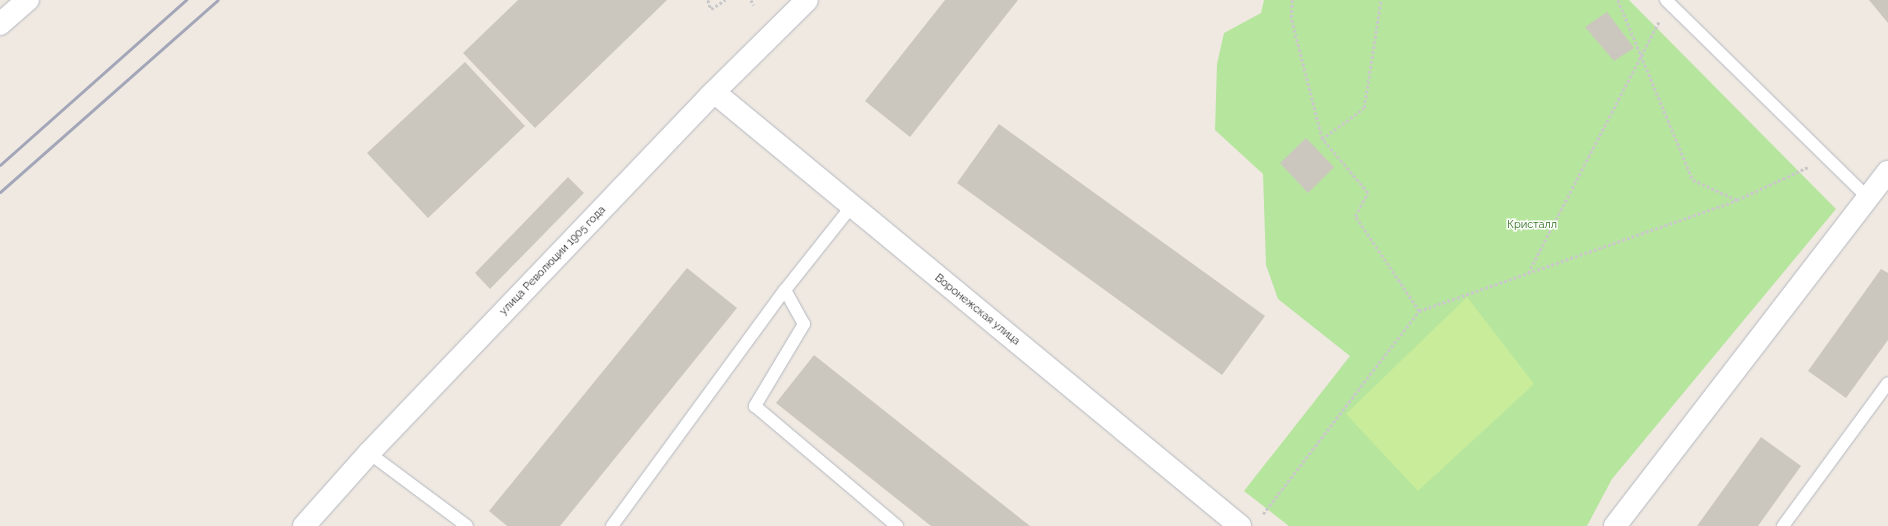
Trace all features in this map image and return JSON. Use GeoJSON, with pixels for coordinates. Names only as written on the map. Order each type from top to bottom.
{"type":"FeatureCollection","features":[{"type":"Feature","properties":{"kind":"street"},"geometry":{"type":"LineString","coordinates":[[0,24],[28,0]]}},
{"type":"Feature","properties":{"kind":"street","name":"улица Революции 1905 года"},"geometry":{"type":"LineString","coordinates":[[304,526],[369,453],[714,92],[807,0]]}},
{"type":"Feature","properties":{"kind":"street","name":"Воронежская улица"},"geometry":{"type":"LineString","coordinates":[[714,92],[851,207],[1249,523]]}},
{"type":"Feature","properties":{"kind":"street"},"geometry":{"type":"LineString","coordinates":[[1615,526],[1888,172]]}},
{"type":"Feature","properties":{"kind":"lane"},"geometry":{"type":"LineString","coordinates":[[1668,1],[1868,198]]}},
{"type":"Feature","properties":{"kind":"lane"},"geometry":{"type":"LineString","coordinates":[[612,526],[785,290],[851,207]]}},
{"type":"Feature","properties":{"kind":"lane"},"geometry":{"type":"LineString","coordinates":[[785,290],[804,324],[755,406],[897,526]]}},
{"type":"Feature","properties":{"kind":"lane"},"geometry":{"type":"LineString","coordinates":[[1783,526],[1888,384]]}},
{"type":"Feature","properties":{"kind":"lane"},"geometry":{"type":"LineString","coordinates":[[369,453],[466,526]]}},
{"type":"Feature","properties":{"kind":"path"},"geometry":{"type":"LineString","coordinates":[[708,0],[711,10],[725,0]]}},
{"type":"Feature","properties":{"kind":"path"},"geometry":{"type":"LineString","coordinates":[[751,0],[754,5]]}},
{"type":"Feature","properties":{"kind":"path"},"geometry":{"type":"LineString","coordinates":[[1292,0],[1291,18],[1322,139],[1368,193],[1355,216],[1419,311]]}},
{"type":"Feature","properties":{"kind":"path"},"geometry":{"type":"LineString","coordinates":[[1322,139],[1364,108],[1381,0]]}},
{"type":"Feature","properties":{"kind":"path"},"geometry":{"type":"LineString","coordinates":[[1618,0],[1693,180],[1738,200]]}},
{"type":"Feature","properties":{"kind":"path"},"geometry":{"type":"LineString","coordinates":[[1528,273],[1668,1]]}},
{"type":"Feature","properties":{"kind":"path"},"geometry":{"type":"LineString","coordinates":[[1249,523],[1419,311],[1738,200],[1827,158]]}},
{"type":"Feature","properties":{"kind":"green space","name":"Кристалл"},"geometry":{"type":"Polygon","coordinates":[[[1264,0],[1629,0],[1836,209],[1612,479],[1587,526],[1289,526],[1244,491],[1350,356],[1278,299],[1266,265],[1263,174],[1215,130],[1217,64],[1224,33],[1261,13],[1264,0]]]}},
{"type":"Feature","properties":{"kind":"green space"},"geometry":{"type":"Polygon","coordinates":[[[1467,297],[1534,384],[1418,491],[1346,414],[1467,297]]]}},
{"type":"Feature","properties":{"kind":"building"},"geometry":{"type":"Polygon","coordinates":[[[518,0],[667,0],[535,128],[463,53],[518,0]]]}},
{"type":"Feature","properties":{"kind":"building"},"geometry":{"type":"Polygon","coordinates":[[[945,0],[1018,0],[910,137],[865,101],[945,0]]]}},
{"type":"Feature","properties":{"kind":"building"},"geometry":{"type":"Polygon","coordinates":[[[1869,0],[1888,0],[1888,23],[1869,0]]]}},
{"type":"Feature","properties":{"kind":"building"},"geometry":{"type":"Polygon","coordinates":[[[1607,12],[1634,48],[1614,61],[1585,27],[1607,12]]]}},
{"type":"Feature","properties":{"kind":"building"},"geometry":{"type":"Polygon","coordinates":[[[465,62],[525,126],[428,218],[367,153],[465,62]]]}},
{"type":"Feature","properties":{"kind":"building"},"geometry":{"type":"Polygon","coordinates":[[[999,124],[1265,316],[1222,375],[957,183],[999,124]]]}},
{"type":"Feature","properties":{"kind":"building"},"geometry":{"type":"Polygon","coordinates":[[[1306,138],[1334,167],[1308,193],[1280,163],[1306,138]]]}},
{"type":"Feature","properties":{"kind":"building"},"geometry":{"type":"Polygon","coordinates":[[[568,177],[584,193],[490,289],[475,273],[568,177]]]}},
{"type":"Feature","properties":{"kind":"building"},"geometry":{"type":"Polygon","coordinates":[[[687,268],[737,308],[560,526],[507,526],[489,511],[687,268]]]}},
{"type":"Feature","properties":{"kind":"building"},"geometry":{"type":"Polygon","coordinates":[[[1881,269],[1888,273],[1888,340],[1846,398],[1808,371],[1881,269]]]}},
{"type":"Feature","properties":{"kind":"building"},"geometry":{"type":"Polygon","coordinates":[[[814,355],[1030,526],[931,526],[776,403],[814,355]]]}},
{"type":"Feature","properties":{"kind":"building"},"geometry":{"type":"Polygon","coordinates":[[[1761,437],[1801,466],[1758,526],[1697,526],[1761,437]]]}},
{"type":"Feature","properties":{"kind":"railway"},"geometry":{"type":"LineString","coordinates":[[0,165],[186,0]]}},
{"type":"Feature","properties":{"kind":"railway"},"geometry":{"type":"LineString","coordinates":[[0,192],[218,0]]}}]}
